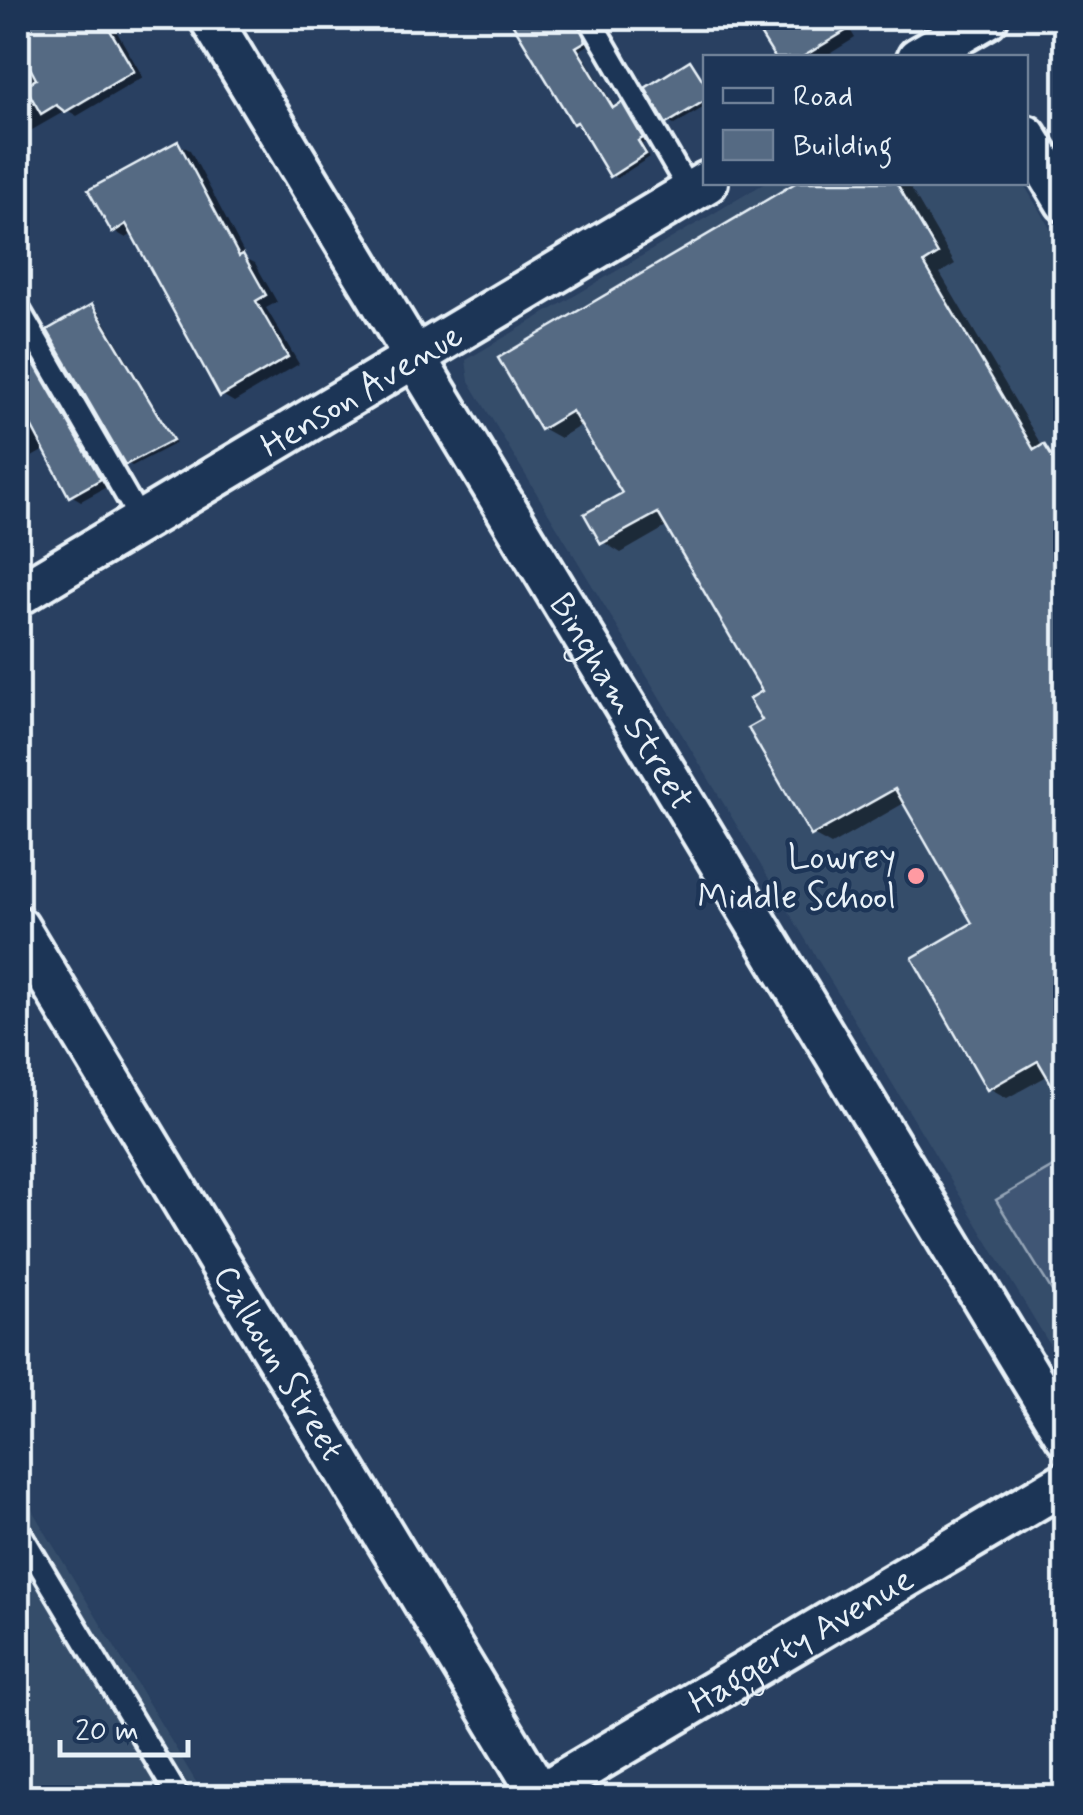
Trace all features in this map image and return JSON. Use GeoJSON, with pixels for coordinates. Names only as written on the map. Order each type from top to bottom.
{"type":"FeatureCollection","features":[{"type":"Feature","properties":{"kind":"street","name":"Bingham Street"},"geometry":{"type":"LineString","coordinates":[[210,18],[1066,1436]]}},
{"type":"Feature","properties":{"kind":"street"},"geometry":{"type":"LineString","coordinates":[[924,55],[970,31]]}},
{"type":"Feature","properties":{"kind":"street"},"geometry":{"type":"LineString","coordinates":[[1028,139],[1066,202]]}},
{"type":"Feature","properties":{"kind":"street","name":"Henson Avenue"},"geometry":{"type":"LineString","coordinates":[[18,596],[698,187]]}},
{"type":"Feature","properties":{"kind":"street","name":"Calhoun Street"},"geometry":{"type":"LineString","coordinates":[[18,926],[539,1796]]}},
{"type":"Feature","properties":{"kind":"street","name":"Haggerty Avenue"},"geometry":{"type":"LineString","coordinates":[[539,1796],[1066,1482]]}},
{"type":"Feature","properties":{"kind":"lane"},"geometry":{"type":"LineString","coordinates":[[589,18],[698,187]]}},
{"type":"Feature","properties":{"kind":"lane"},"geometry":{"type":"LineString","coordinates":[[18,308],[141,521]]}},
{"type":"Feature","properties":{"kind":"lane"},"geometry":{"type":"LineString","coordinates":[[18,1528],[179,1798]]}},
{"type":"Feature","properties":{"kind":"shaded area","name":"Lowrey Middle School"},"geometry":{"type":"Polygon","coordinates":[[[762,185],[1024,185],[1065,254],[1065,1370],[469,381],[466,360],[762,185]]]}},
{"type":"Feature","properties":{"kind":"shaded area"},"geometry":{"type":"Polygon","coordinates":[[[1065,1160],[1065,1312],[996,1200],[1065,1160]]]}},
{"type":"Feature","properties":{"kind":"shaded area"},"geometry":{"type":"Polygon","coordinates":[[[18,1487],[205,1797],[18,1797],[18,1487]]]}},
{"type":"Feature","properties":{"kind":"building"},"geometry":{"type":"Polygon","coordinates":[[[18,18],[103,18],[134,71],[65,112],[56,105],[41,114],[25,86],[36,79],[18,45],[18,18]]]}},
{"type":"Feature","properties":{"kind":"building"},"geometry":{"type":"Polygon","coordinates":[[[509,18],[575,18],[586,41],[576,47],[613,108],[622,102],[643,138],[638,141],[646,154],[610,177],[509,18]]]}},
{"type":"Feature","properties":{"kind":"building"},"geometry":{"type":"Polygon","coordinates":[[[750,18],[867,18],[806,55],[773,55],[750,18]]]}},
{"type":"Feature","properties":{"kind":"building"},"geometry":{"type":"Polygon","coordinates":[[[690,60],[703,80],[703,102],[666,124],[645,88],[690,60]]]}},
{"type":"Feature","properties":{"kind":"building"},"geometry":{"type":"Polygon","coordinates":[[[178,141],[239,256],[243,254],[266,295],[256,301],[288,357],[220,397],[126,224],[112,233],[88,190],[178,141]]]}},
{"type":"Feature","properties":{"kind":"building","name":"Lowrey Middle School"},"geometry":{"type":"Polygon","coordinates":[[[792,185],[898,185],[938,254],[924,263],[1034,450],[1044,444],[1066,479],[1066,1109],[1038,1061],[987,1090],[912,958],[972,923],[895,789],[811,836],[748,728],[762,720],[749,699],[762,691],[658,513],[601,544],[584,514],[622,493],[572,411],[540,430],[498,358],[792,185]]]}},
{"type":"Feature","properties":{"kind":"building"},"geometry":{"type":"Polygon","coordinates":[[[92,304],[173,440],[125,465],[47,330],[92,304]]]}},
{"type":"Feature","properties":{"kind":"building"},"geometry":{"type":"Polygon","coordinates":[[[23,344],[101,479],[69,497],[18,401],[18,347],[23,344]]]}},
{"type":"Feature","properties":{"kind":"place","name":"Lowrey Middle School"},"geometry":{"type":"Point","coordinates":[916,876]}}]}
